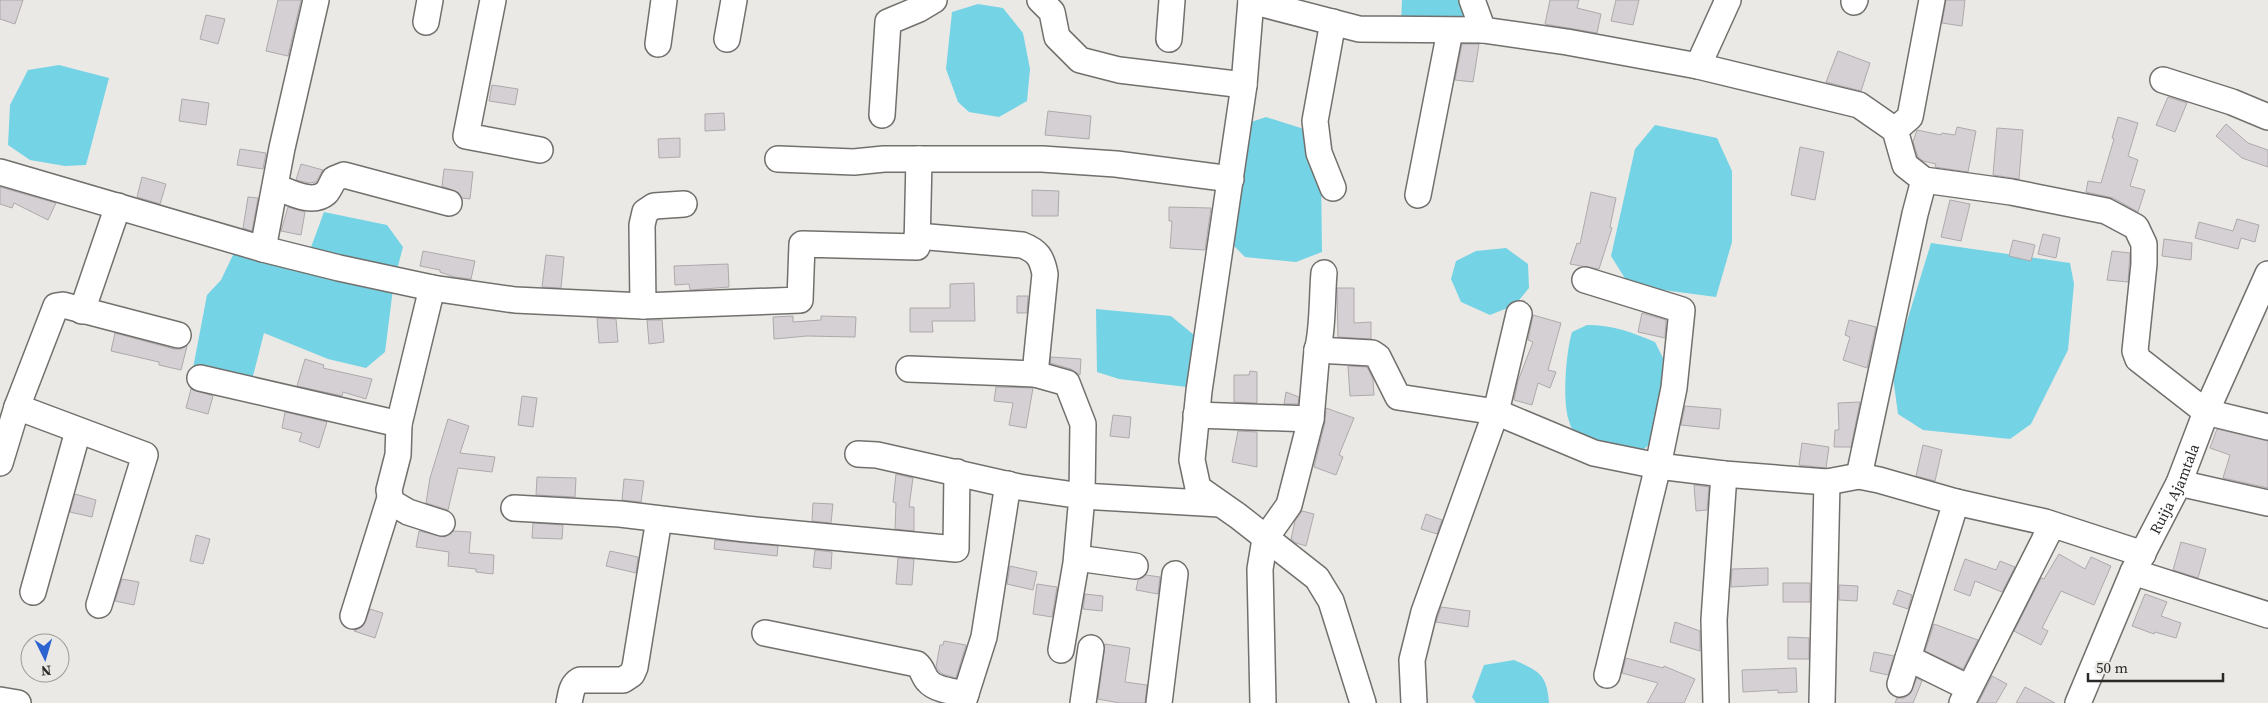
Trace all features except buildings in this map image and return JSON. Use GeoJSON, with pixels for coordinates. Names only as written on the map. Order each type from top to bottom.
{"type":"FeatureCollection","features":[{"type":"Feature","properties":{"kind":"street"},"geometry":{"type":"LineString","coordinates":[[263,249],[282,148],[316,0]]}},
{"type":"Feature","properties":{"kind":"street"},"geometry":{"type":"LineString","coordinates":[[493,0],[466,136],[540,150]]}},
{"type":"Feature","properties":{"kind":"street"},"geometry":{"type":"LineString","coordinates":[[658,44],[664,0]]}},
{"type":"Feature","properties":{"kind":"street"},"geometry":{"type":"LineString","coordinates":[[727,39],[734,0]]}},
{"type":"Feature","properties":{"kind":"street"},"geometry":{"type":"LineString","coordinates":[[882,114],[888,22],[919,9],[932,0]]}},
{"type":"Feature","properties":{"kind":"street"},"geometry":{"type":"LineString","coordinates":[[1040,0],[1052,12],[1057,37],[1080,60],[1119,70],[1244,85]]}},
{"type":"Feature","properties":{"kind":"street"},"geometry":{"type":"LineString","coordinates":[[1169,39],[1172,0]]}},
{"type":"Feature","properties":{"kind":"street"},"geometry":{"type":"LineString","coordinates":[[1363,703],[1331,601],[1317,578],[1238,516],[1198,488],[1192,460],[1196,415],[1244,85],[1251,0],[1296,6],[1333,22],[1360,29],[1483,30],[1567,42],[1698,66],[1859,105],[1895,130],[1905,165],[1924,180],[2011,192],[2106,211],[2136,227],[2144,244],[2144,264],[2134,351],[2138,360],[2206,412],[2268,426]]}},
{"type":"Feature","properties":{"kind":"street"},"geometry":{"type":"LineString","coordinates":[[1472,0],[1483,30]]}},
{"type":"Feature","properties":{"kind":"street"},"geometry":{"type":"LineString","coordinates":[[1698,66],[1728,0]]}},
{"type":"Feature","properties":{"kind":"street"},"geometry":{"type":"LineString","coordinates":[[1895,130],[1910,117],[1932,0]]}},
{"type":"Feature","properties":{"kind":"street"},"geometry":{"type":"LineString","coordinates":[[1333,22],[1315,121],[1319,152],[1333,188]]}},
{"type":"Feature","properties":{"kind":"street"},"geometry":{"type":"LineString","coordinates":[[1418,195],[1450,31]]}},
{"type":"Feature","properties":{"kind":"street"},"geometry":{"type":"LineString","coordinates":[[2163,80],[2232,102],[2268,117]]}},
{"type":"Feature","properties":{"kind":"street"},"geometry":{"type":"LineString","coordinates":[[778,159],[854,162],[884,159],[1042,159],[1116,164],[1230,179]]}},
{"type":"Feature","properties":{"kind":"street"},"geometry":{"type":"LineString","coordinates":[[0,172],[263,249],[432,288],[515,300],[643,306],[800,300],[802,244],[917,247],[919,159]]}},
{"type":"Feature","properties":{"kind":"street"},"geometry":{"type":"LineString","coordinates":[[276,187],[304,198],[317,197],[326,193],[334,179],[344,176],[449,203]]}},
{"type":"Feature","properties":{"kind":"street"},"geometry":{"type":"LineString","coordinates":[[1859,476],[1924,180]]}},
{"type":"Feature","properties":{"kind":"street"},"geometry":{"type":"LineString","coordinates":[[643,306],[642,225],[645,212],[654,206],[684,204]]}},
{"type":"Feature","properties":{"kind":"street"},"geometry":{"type":"LineString","coordinates":[[82,310],[118,206]]}},
{"type":"Feature","properties":{"kind":"street"},"geometry":{"type":"LineString","coordinates":[[917,236],[1022,245],[1034,250],[1042,259],[1045,274],[1035,374]]}},
{"type":"Feature","properties":{"kind":"street"},"geometry":{"type":"LineString","coordinates":[[1263,703],[1260,569],[1265,539],[1289,505],[1311,419],[1317,350],[1321,340],[1324,273]]}},
{"type":"Feature","properties":{"kind":"street","name":"Ruija Ajamtala"},"geometry":{"type":"LineString","coordinates":[[2078,703],[2138,563],[2179,483],[2206,412],[2259,317],[2268,274]]}},
{"type":"Feature","properties":{"kind":"street"},"geometry":{"type":"LineString","coordinates":[[1585,280],[1682,310],[1674,388],[1658,466],[1607,675]]}},
{"type":"Feature","properties":{"kind":"street"},"geometry":{"type":"LineString","coordinates":[[432,288],[399,424],[400,442],[389,490],[390,498],[394,505],[442,523]]}},
{"type":"Feature","properties":{"kind":"street"},"geometry":{"type":"LineString","coordinates":[[0,463],[17,407],[56,306],[63,305],[178,335]]}},
{"type":"Feature","properties":{"kind":"street"},"geometry":{"type":"LineString","coordinates":[[1414,703],[1412,660],[1424,612],[1496,412],[1519,314]]}},
{"type":"Feature","properties":{"kind":"street"},"geometry":{"type":"LineString","coordinates":[[1317,350],[1372,353],[1378,357],[1398,397],[1496,412],[1594,453],[1658,466],[1724,474],[1827,482],[1859,476],[2052,525],[2138,563],[2268,615]]}},
{"type":"Feature","properties":{"kind":"street"},"geometry":{"type":"LineString","coordinates":[[908,369],[1035,374],[1068,384],[1083,424],[1082,496],[1077,558],[1061,650]]}},
{"type":"Feature","properties":{"kind":"street"},"geometry":{"type":"LineString","coordinates":[[200,378],[399,424]]}},
{"type":"Feature","properties":{"kind":"street"},"geometry":{"type":"LineString","coordinates":[[17,407],[145,455],[99,605]]}},
{"type":"Feature","properties":{"kind":"street"},"geometry":{"type":"LineString","coordinates":[[1196,415],[1311,419]]}},
{"type":"Feature","properties":{"kind":"street"},"geometry":{"type":"LineString","coordinates":[[33,592],[78,431]]}},
{"type":"Feature","properties":{"kind":"street"},"geometry":{"type":"LineString","coordinates":[[858,454],[877,455],[1008,484],[1082,496],[1220,504]]}},
{"type":"Feature","properties":{"kind":"street"},"geometry":{"type":"LineString","coordinates":[[956,549],[957,472]]}},
{"type":"Feature","properties":{"kind":"street"},"geometry":{"type":"LineString","coordinates":[[1716,703],[1714,620],[1724,474]]}},
{"type":"Feature","properties":{"kind":"street"},"geometry":{"type":"LineString","coordinates":[[1822,703],[1827,482]]}},
{"type":"Feature","properties":{"kind":"street"},"geometry":{"type":"LineString","coordinates":[[2179,483],[2268,503]]}},
{"type":"Feature","properties":{"kind":"street"},"geometry":{"type":"LineString","coordinates":[[765,633],[917,664],[922,668],[932,685],[965,699],[984,637],[1008,484]]}},
{"type":"Feature","properties":{"kind":"street"},"geometry":{"type":"LineString","coordinates":[[353,616],[390,498]]}},
{"type":"Feature","properties":{"kind":"street"},"geometry":{"type":"LineString","coordinates":[[1900,684],[1956,502]]}},
{"type":"Feature","properties":{"kind":"street"},"geometry":{"type":"LineString","coordinates":[[514,508],[585,512],[746,530],[956,549],[996,561]]}},
{"type":"Feature","properties":{"kind":"street"},"geometry":{"type":"LineString","coordinates":[[569,703],[572,688],[580,680],[623,680],[632,674],[635,667],[659,519]]}},
{"type":"Feature","properties":{"kind":"street"},"geometry":{"type":"LineString","coordinates":[[1908,658],[1965,696],[2052,525]]}},
{"type":"Feature","properties":{"kind":"street"},"geometry":{"type":"LineString","coordinates":[[1077,558],[1135,566]]}},
{"type":"Feature","properties":{"kind":"street"},"geometry":{"type":"LineString","coordinates":[[1159,703],[1175,574]]}},
{"type":"Feature","properties":{"kind":"street"},"geometry":{"type":"LineString","coordinates":[[1083,703],[1091,648]]}},
{"type":"Feature","properties":{"kind":"street"},"geometry":{"type":"LineString","coordinates":[[0,700],[18,703]]}},
{"type":"Feature","properties":{"kind":"water"},"geometry":{"type":"Polygon","coordinates":[[[1402,0],[1468,0],[1475,25],[1401,24],[1402,0]]]}},
{"type":"Feature","properties":{"kind":"water"},"geometry":{"type":"Polygon","coordinates":[[[978,4],[1003,8],[1023,33],[1030,69],[1027,101],[999,117],[969,112],[958,102],[946,69],[952,12],[978,4]]]}},
{"type":"Feature","properties":{"kind":"water"},"geometry":{"type":"Polygon","coordinates":[[[59,65],[109,78],[86,165],[65,166],[30,160],[8,145],[10,105],[28,70],[59,65]]]}},
{"type":"Feature","properties":{"kind":"water"},"geometry":{"type":"Polygon","coordinates":[[[1266,117],[1304,129],[1321,174],[1322,252],[1296,262],[1245,257],[1234,246],[1230,236],[1245,124],[1266,117]]]}},
{"type":"Feature","properties":{"kind":"water"},"geometry":{"type":"Polygon","coordinates":[[[1655,125],[1717,138],[1732,171],[1732,242],[1716,297],[1663,290],[1626,280],[1611,256],[1635,149],[1655,125]]]}},
{"type":"Feature","properties":{"kind":"water"},"geometry":{"type":"Polygon","coordinates":[[[324,212],[387,225],[403,247],[394,281],[385,352],[366,368],[328,359],[264,333],[252,380],[193,368],[207,295],[221,280],[233,255],[252,252],[310,250],[324,212]]]}},
{"type":"Feature","properties":{"kind":"water"},"geometry":{"type":"Polygon","coordinates":[[[1931,243],[2070,263],[2074,284],[2068,350],[2031,424],[2010,439],[1923,430],[1898,414],[1892,370],[1931,243]]]}},
{"type":"Feature","properties":{"kind":"water"},"geometry":{"type":"Polygon","coordinates":[[[1506,248],[1528,264],[1529,288],[1515,305],[1490,315],[1461,302],[1451,279],[1456,261],[1476,251],[1506,248]]]}},
{"type":"Feature","properties":{"kind":"water"},"geometry":{"type":"Polygon","coordinates":[[[1096,309],[1171,316],[1194,335],[1187,387],[1119,379],[1097,372],[1096,309]]]}},
{"type":"Feature","properties":{"kind":"water"},"geometry":{"type":"Polygon","coordinates":[[[1587,325],[1605,326],[1622,330],[1655,342],[1663,358],[1658,426],[1651,443],[1639,453],[1576,435],[1570,425],[1565,389],[1568,352],[1572,332],[1587,325]]]}},
{"type":"Feature","properties":{"kind":"water"},"geometry":{"type":"Polygon","coordinates":[[[1514,660],[1530,667],[1540,675],[1546,686],[1549,703],[1476,703],[1472,697],[1484,665],[1514,660]]]}}]}
